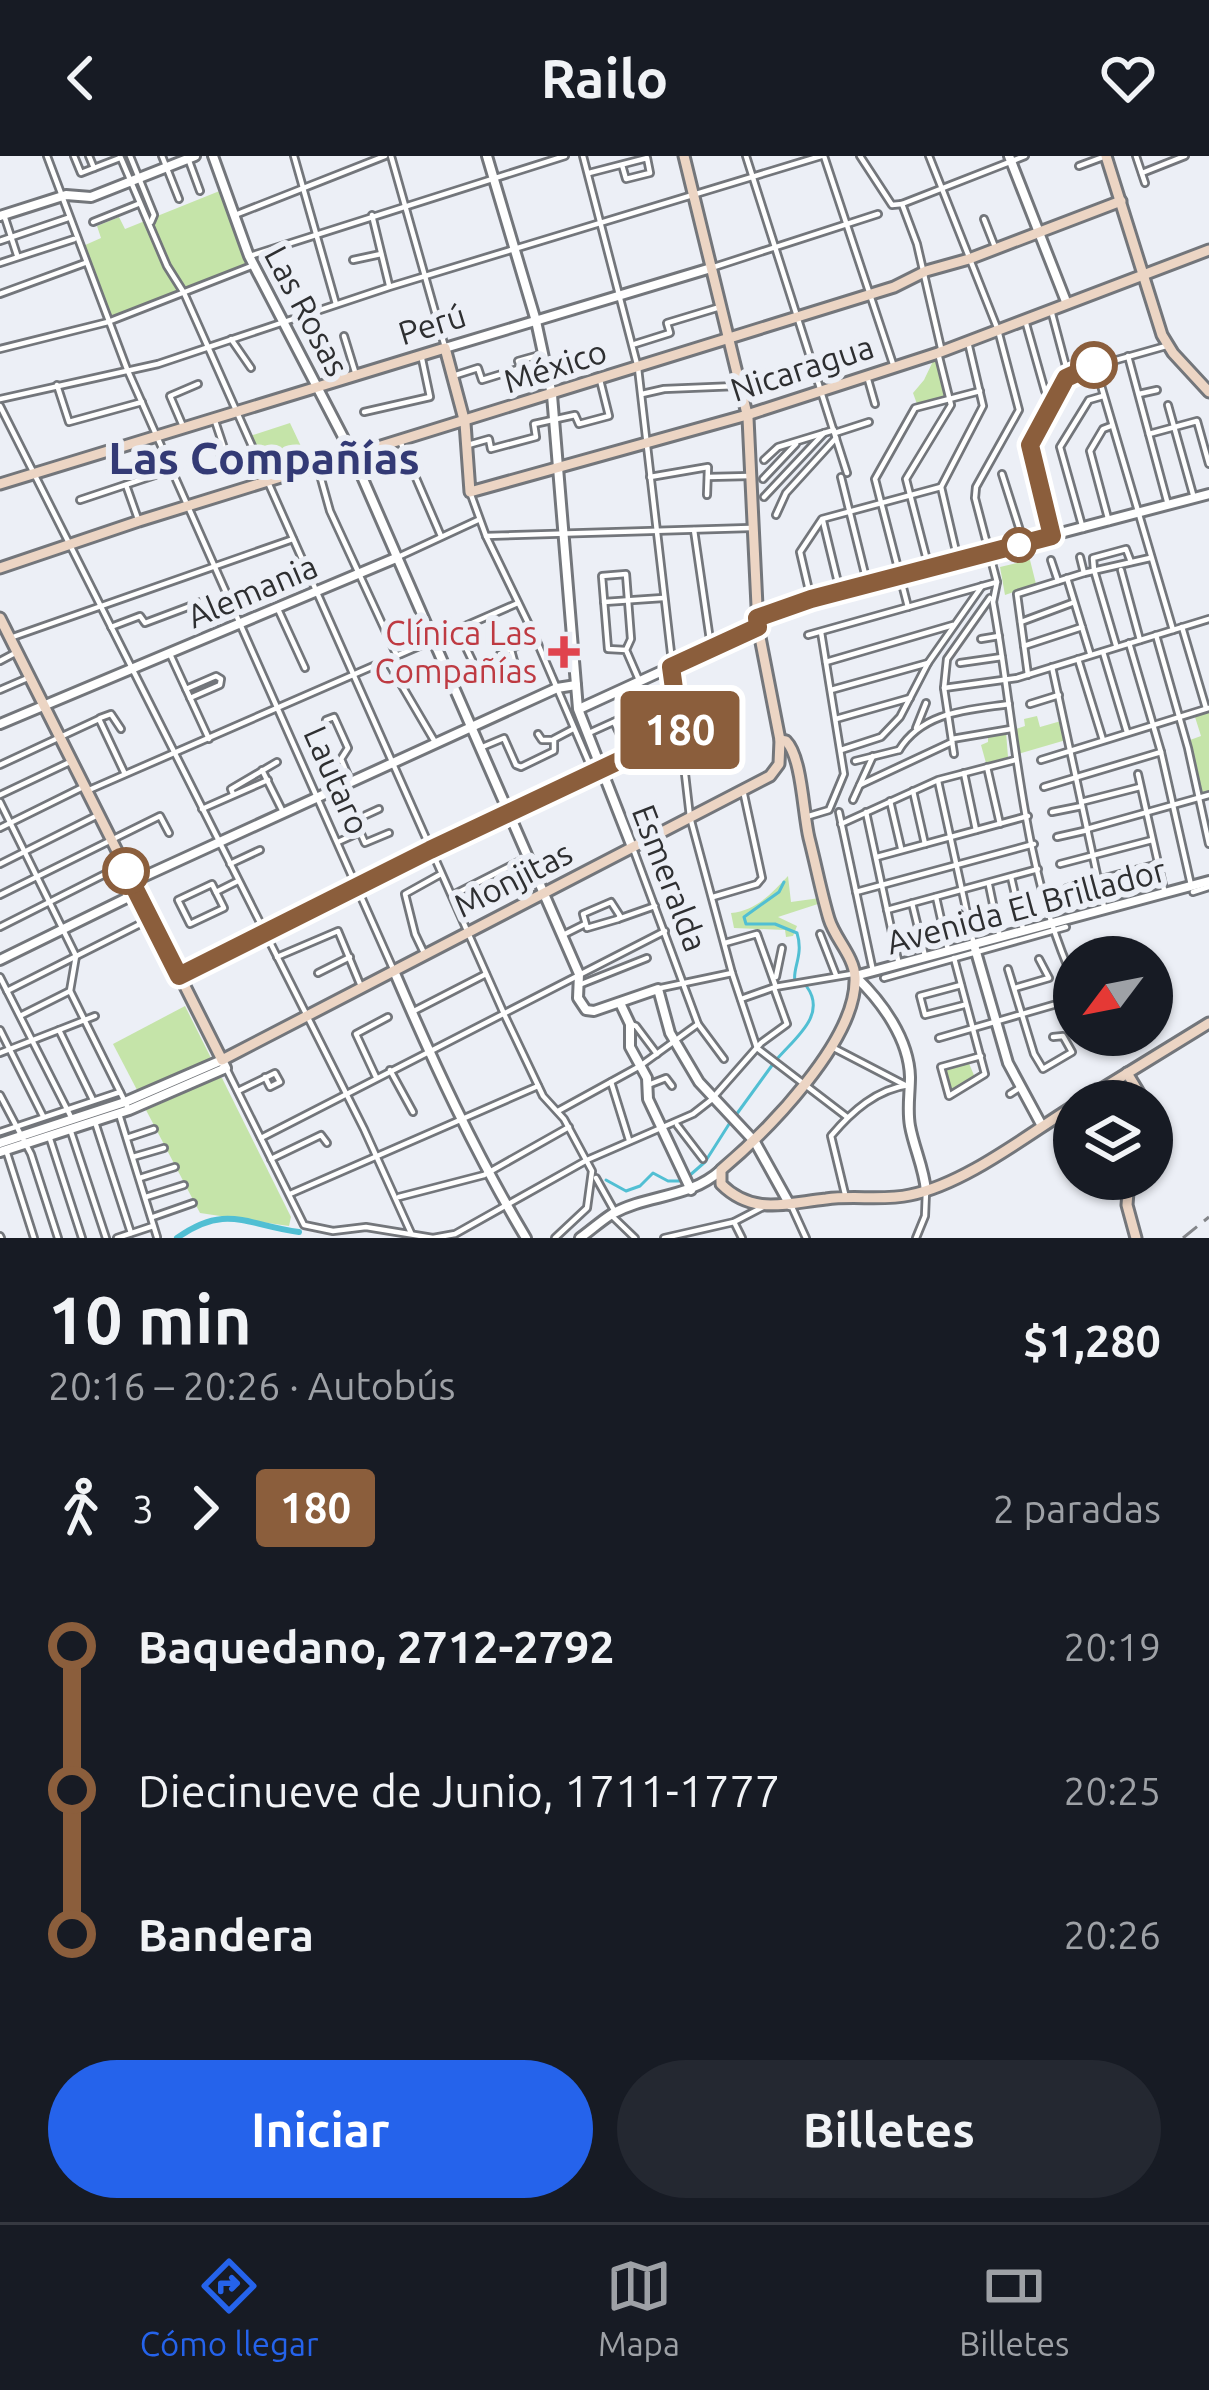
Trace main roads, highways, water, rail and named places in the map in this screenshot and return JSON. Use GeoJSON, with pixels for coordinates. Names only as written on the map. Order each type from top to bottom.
{"type":"FeatureCollection","features":[{"type":"Feature","properties":{"kind":"main road"},"geometry":{"type":"LineString","coordinates":[[684,156],[748,415],[757,477],[752,528],[757,622],[780,740],[792,745],[830,921],[855,976],[849,1010],[830,1046],[755,1142],[721,1170],[722,1184],[740,1199],[763,1207],[891,1198],[950,1182],[1053,1119]]}},
{"type":"Feature","properties":{"kind":"main road"},"geometry":{"type":"LineString","coordinates":[[1106,156],[1168,346],[1209,392]]}},
{"type":"Feature","properties":{"kind":"main road","name":"México"},"geometry":{"type":"LineString","coordinates":[[0,568],[869,295],[1121,201]]}},
{"type":"Feature","properties":{"kind":"main road","name":"Nicaragua"},"geometry":{"type":"LineString","coordinates":[[465,423],[470,492],[822,391],[1153,276],[1209,252]]}},
{"type":"Feature","properties":{"kind":"main road","name":"Perú"},"geometry":{"type":"LineString","coordinates":[[0,484],[446,348],[465,423]]}},
{"type":"Feature","properties":{"kind":"main road","name":"Monjitas"},"geometry":{"type":"LineString","coordinates":[[1,623],[224,1064],[306,1016],[743,790],[776,770],[780,740]]}},
{"type":"Feature","properties":{"kind":"main road"},"geometry":{"type":"LineString","coordinates":[[1117,1080],[1209,1023]]}},
{"type":"Feature","properties":{"kind":"main road"},"geometry":{"type":"LineString","coordinates":[[1135,1080],[1140,1065]]}},
{"type":"Feature","properties":{"kind":"main road"},"geometry":{"type":"LineString","coordinates":[[1127,1073],[1132,1080]]}},
{"type":"Feature","properties":{"kind":"main road"},"geometry":{"type":"LineString","coordinates":[[1128,1200],[1136,1238]]}},
{"type":"Feature","properties":{"kind":"waterway"},"geometry":{"type":"LineString","coordinates":[[784,882],[779,892],[744,917],[746,924],[775,924],[797,933],[795,981]]}},
{"type":"Feature","properties":{"kind":"waterway"},"geometry":{"type":"LineString","coordinates":[[777,1059],[811,1017],[812,997],[807,987]]}},
{"type":"Feature","properties":{"kind":"waterway"},"geometry":{"type":"LineString","coordinates":[[736,1115],[773,1064]]}},
{"type":"Feature","properties":{"kind":"waterway"},"geometry":{"type":"LineString","coordinates":[[689,1176],[705,1162],[731,1121]]}},
{"type":"Feature","properties":{"kind":"waterway"},"geometry":{"type":"LineString","coordinates":[[606,1180],[626,1191],[640,1186],[653,1173],[668,1181],[682,1181]]}},
{"type":"Feature","properties":{"kind":"waterway"},"geometry":{"type":"LineString","coordinates":[[177,1238],[194,1227],[223,1219],[299,1232]]}},
{"type":"Feature","properties":{"kind":"railway"},"geometry":{"type":"LineString","coordinates":[[1183,1238],[1209,1217]]}},
{"type":"Feature","properties":{"kind":"place","name":"Clínica Las Compañías"},"geometry":{"type":"Point","coordinates":[564,652]}},
{"type":"Feature","properties":{"kind":"district","name":"Las Compañías"},"geometry":{"type":"Point","coordinates":[264,458]}}]}
